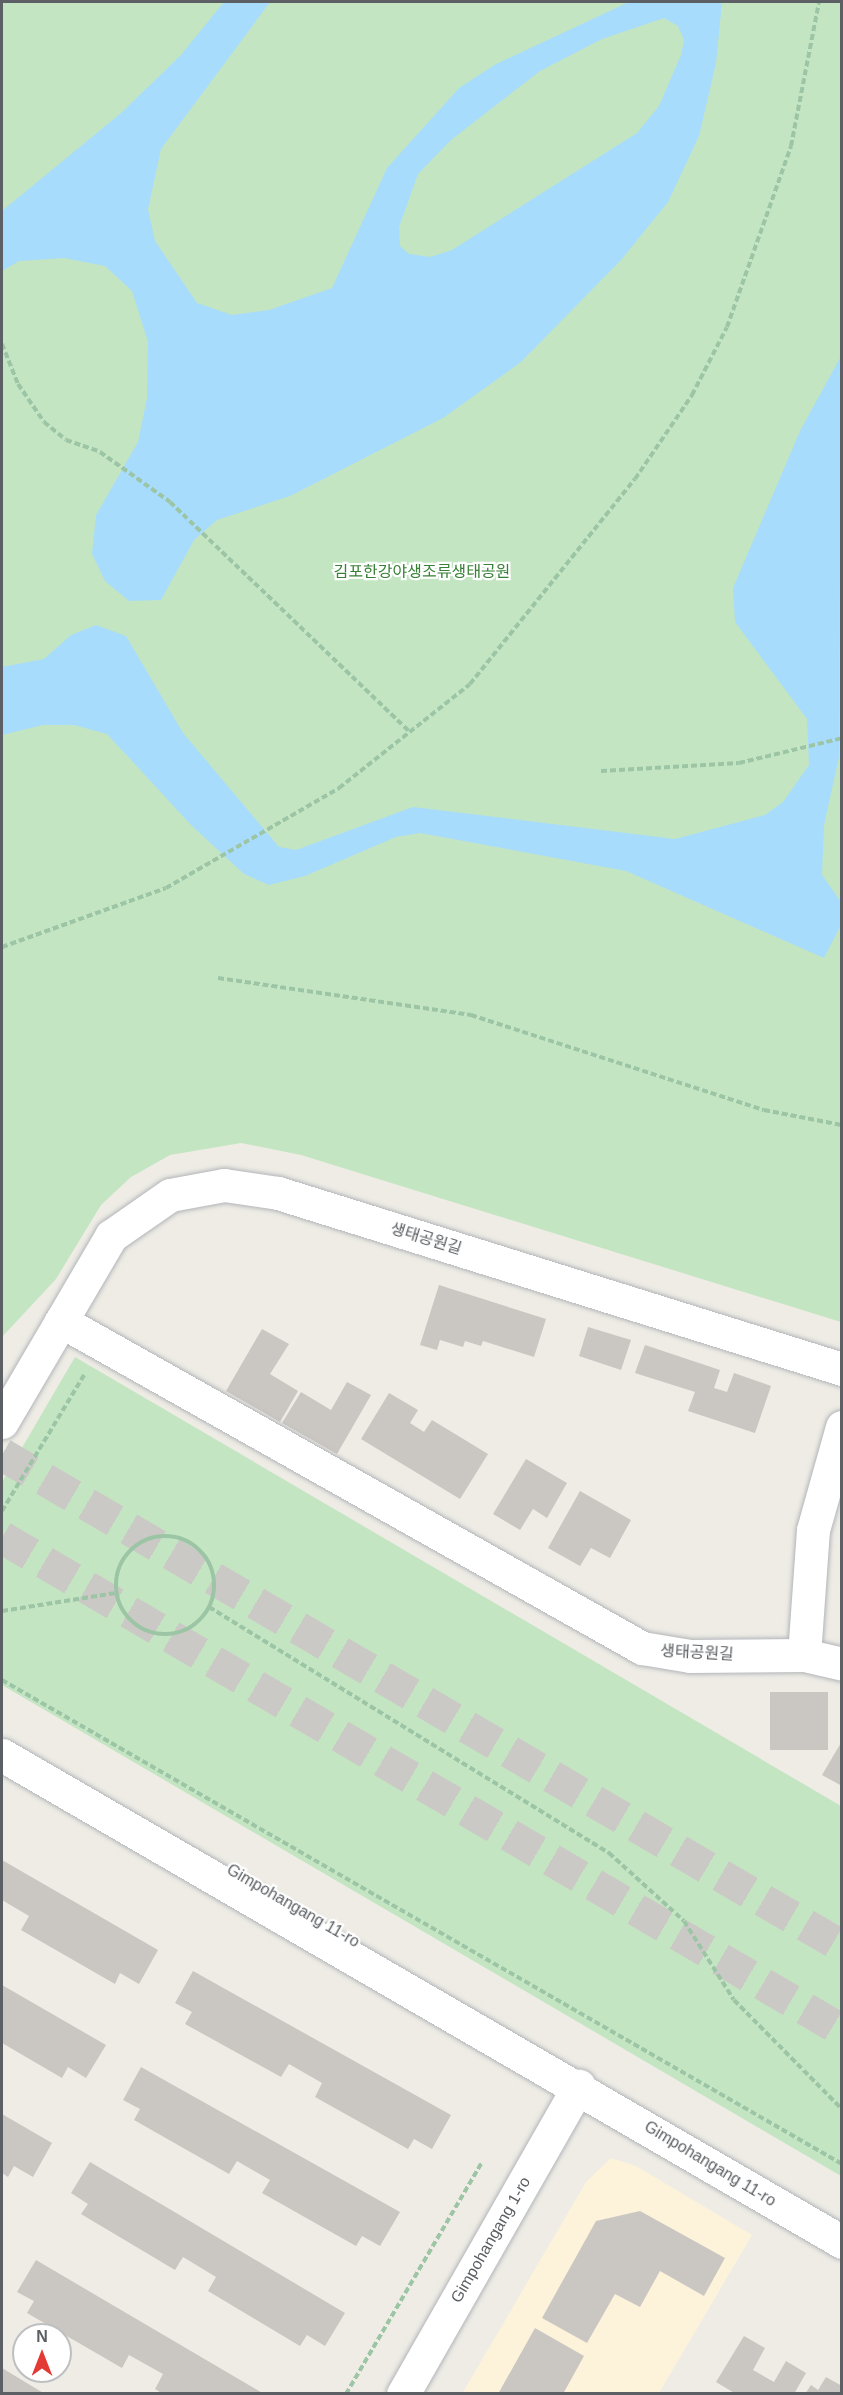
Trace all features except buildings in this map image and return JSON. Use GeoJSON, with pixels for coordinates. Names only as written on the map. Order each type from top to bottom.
{"type":"FeatureCollection","features":[{"type":"Feature","properties":{"kind":"street","name":"생태공원길"},"geometry":{"type":"LineString","coordinates":[[2,1422],[97,1258],[127,1220],[170,1195],[224,1185],[278,1193],[842,1369]]}},
{"type":"Feature","properties":{"kind":"street","name":"생태공원길"},"geometry":{"type":"LineString","coordinates":[[61,1321],[642,1648],[690,1656],[804,1654],[842,1664]]}},
{"type":"Feature","properties":{"kind":"street"},"geometry":{"type":"LineString","coordinates":[[804,1654],[813,1530],[842,1427]]}},
{"type":"Feature","properties":{"kind":"street","name":"Gimpohangang 11-ro"},"geometry":{"type":"LineString","coordinates":[[2,1735],[489,2021],[579,2086]]}},
{"type":"Feature","properties":{"kind":"street","name":"Gimpohangang 11-ro"},"geometry":{"type":"LineString","coordinates":[[2,1755],[579,2086],[842,2242]]}},
{"type":"Feature","properties":{"kind":"street","name":"Gimpohangang 1-ro"},"geometry":{"type":"LineString","coordinates":[[403,2394],[579,2086]]}},
{"type":"Feature","properties":{"kind":"path"},"geometry":{"type":"LineString","coordinates":[[2,947],[143,899],[215,860],[339,788],[470,684],[546,594],[692,395],[727,327],[791,146],[819,2]]}},
{"type":"Feature","properties":{"kind":"path"},"geometry":{"type":"LineString","coordinates":[[2,344],[18,384],[44,422],[66,440],[100,452],[170,502],[252,578],[410,732]]}},
{"type":"Feature","properties":{"kind":"path"},"geometry":{"type":"LineString","coordinates":[[601,771],[739,763],[842,738]]}},
{"type":"Feature","properties":{"kind":"path"},"geometry":{"type":"LineString","coordinates":[[218,978],[471,1015],[764,1110],[842,1125]]}},
{"type":"Feature","properties":{"kind":"path"},"geometry":{"type":"LineString","coordinates":[[2,1511],[91,1364]]}},
{"type":"Feature","properties":{"kind":"path"},"geometry":{"type":"LineString","coordinates":[[157,1537],[172,1537],[200,1551],[209,1563],[213,1593],[209,1607],[187,1629],[157,1634],[130,1620],[116,1593],[116,1578],[130,1551],[157,1537]]}},
{"type":"Feature","properties":{"kind":"path"},"geometry":{"type":"LineString","coordinates":[[2,1611],[116,1593]]}},
{"type":"Feature","properties":{"kind":"path"},"geometry":{"type":"LineString","coordinates":[[209,1607],[609,1853],[684,1921],[734,2000],[842,2109]]}},
{"type":"Feature","properties":{"kind":"path"},"geometry":{"type":"LineString","coordinates":[[2,1680],[842,2164]]}},
{"type":"Feature","properties":{"kind":"path"},"geometry":{"type":"LineString","coordinates":[[346,2394],[482,2162]]}},
{"type":"Feature","properties":{"kind":"shaded area"},"geometry":{"type":"Polygon","coordinates":[[[611,2158],[636,2166],[752,2235],[659,2393],[462,2394],[586,2182],[611,2158]]]}},
{"type":"Feature","properties":{"kind":"green space","name":"김포한강야생조류생태공원"},"geometry":{"type":"Polygon","coordinates":[[[2,2],[841,2],[841,1322],[301,1155],[241,1143],[170,1155],[131,1177],[101,1205],[56,1279],[2,1337],[2,2]]]}},
{"type":"Feature","properties":{"kind":"green space"},"geometry":{"type":"Polygon","coordinates":[[[75,1357],[841,1806],[841,2176],[2,1685],[2,1482],[75,1357]]]}},
{"type":"Feature","properties":{"kind":"water"},"geometry":{"type":"Polygon","coordinates":[[[224,2],[270,2],[161,149],[148,209],[155,241],[197,303],[232,315],[269,310],[332,288],[387,168],[459,88],[496,64],[629,2],[722,2],[716,63],[699,136],[668,202],[621,260],[521,362],[443,418],[290,496],[217,520],[194,540],[161,600],[129,601],[105,581],[92,554],[96,515],[138,442],[147,398],[148,342],[132,291],[105,266],[64,258],[19,261],[2,271],[2,211],[121,113],[180,56],[224,2]],[[664,18],[602,39],[540,71],[451,140],[418,174],[399,227],[400,246],[409,254],[430,257],[452,250],[637,133],[659,106],[681,55],[684,40],[678,26],[664,18]]]}},
{"type":"Feature","properties":{"kind":"water"},"geometry":{"type":"Polygon","coordinates":[[[841,356],[839,757],[824,825],[822,875],[841,902],[842,923],[824,958],[626,871],[420,833],[396,837],[305,876],[269,885],[244,874],[191,825],[107,734],[74,725],[43,725],[2,735],[2,667],[44,659],[71,635],[96,625],[126,636],[183,733],[279,847],[296,850],[413,807],[675,839],[765,815],[783,802],[809,765],[807,719],[735,622],[733,588],[800,431],[841,356]]]}},
{"type":"Feature","properties":{"kind":"tunnel"},"geometry":{"type":"LineString","coordinates":[[2,1454],[842,1946]]}},
{"type":"Feature","properties":{"kind":"tunnel"},"geometry":{"type":"LineString","coordinates":[[2,1537],[842,2030]]}}]}
